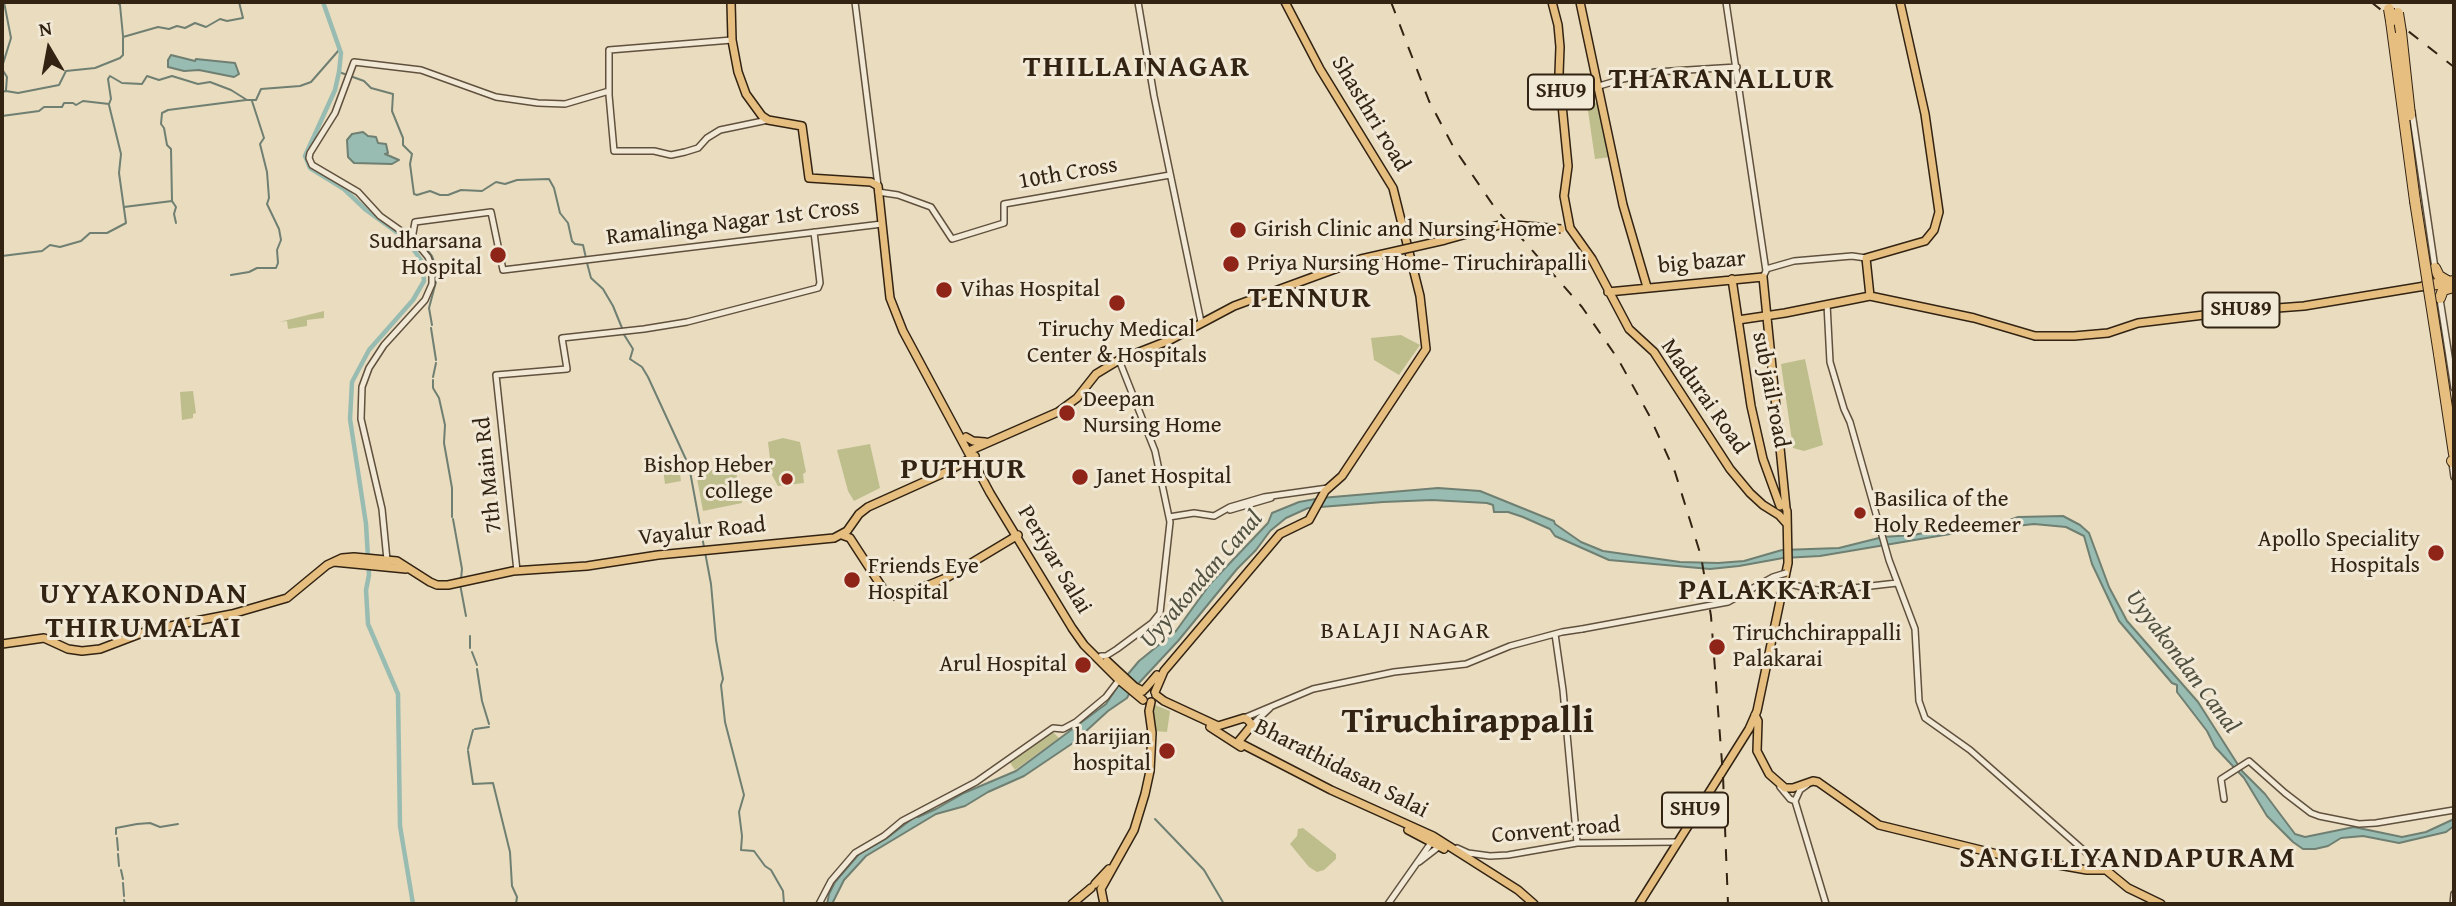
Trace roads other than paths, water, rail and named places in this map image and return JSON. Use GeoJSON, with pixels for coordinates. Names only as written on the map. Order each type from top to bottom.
{"type":"FeatureCollection","features":[{"type":"Feature","properties":{"kind":"highway"},"geometry":{"type":"LineString","coordinates":[[2393,6],[2391,21],[2418,202],[2454,414]]}},
{"type":"Feature","properties":{"kind":"highway"},"geometry":{"type":"LineString","coordinates":[[2393,6],[2401,32],[2405,101]]}},
{"type":"Feature","properties":{"kind":"highway"},"geometry":{"type":"LineString","coordinates":[[2422,290],[2447,286],[2435,268]]}},
{"type":"Feature","properties":{"kind":"highway"},"geometry":{"type":"LineString","coordinates":[[2442,353],[2453,459]]}},
{"type":"Feature","properties":{"kind":"main road"},"geometry":{"type":"LineString","coordinates":[[731,2],[733,40],[744,90],[762,116],[768,120],[802,126],[809,178],[871,182],[878,189],[890,298],[902,328],[972,453]]}},
{"type":"Feature","properties":{"kind":"main road","name":"Shasthri road"},"geometry":{"type":"LineString","coordinates":[[1285,2],[1320,69],[1393,188],[1420,296],[1425,344],[1338,474],[1323,491]]}},
{"type":"Feature","properties":{"kind":"main road","name":"SHU9"},"geometry":{"type":"LineString","coordinates":[[1552,2],[1558,25],[1561,97],[1568,166],[1564,188],[1568,223],[1589,254],[1608,292]]}},
{"type":"Feature","properties":{"kind":"main road"},"geometry":{"type":"LineString","coordinates":[[1580,2],[1623,205],[1647,287]]}},
{"type":"Feature","properties":{"kind":"main road"},"geometry":{"type":"LineString","coordinates":[[1870,296],[1866,258],[1915,245],[1929,238],[1938,220],[1925,114],[1902,2]]}},
{"type":"Feature","properties":{"kind":"main road"},"geometry":{"type":"LineString","coordinates":[[1561,229],[1566,228],[1568,223]]}},
{"type":"Feature","properties":{"kind":"main road"},"geometry":{"type":"LineString","coordinates":[[1017,536],[933,584],[902,594],[887,595],[850,538],[842,535],[868,507],[993,441],[1058,412],[1077,398],[1096,374],[1119,360],[1170,340],[1234,306],[1361,260],[1503,224],[1561,229],[1573,233]]}},
{"type":"Feature","properties":{"kind":"main road","name":"big bazar"},"geometry":{"type":"LineString","coordinates":[[1608,292],[1764,273],[1785,495],[1780,510]]}},
{"type":"Feature","properties":{"kind":"main road"},"geometry":{"type":"LineString","coordinates":[[2422,290],[2423,273]]}},
{"type":"Feature","properties":{"kind":"main road","name":"sub jail road"},"geometry":{"type":"LineString","coordinates":[[1732,279],[1746,379],[1763,459],[1780,510]]}},
{"type":"Feature","properties":{"kind":"main road","name":"SHU89"},"geometry":{"type":"LineString","coordinates":[[1767,316],[1870,296],[1974,318],[2035,336],[2074,336],[2108,333],[2138,323],[2304,306],[2422,290]]}},
{"type":"Feature","properties":{"kind":"main road","name":"Madurai Road"},"geometry":{"type":"LineString","coordinates":[[1608,292],[1629,329],[1654,352],[1730,469],[1750,493],[1780,510]]}},
{"type":"Feature","properties":{"kind":"main road"},"geometry":{"type":"LineString","coordinates":[[1738,320],[1767,316]]}},
{"type":"Feature","properties":{"kind":"main road"},"geometry":{"type":"LineString","coordinates":[[928,375],[972,453]]}},
{"type":"Feature","properties":{"kind":"main road"},"geometry":{"type":"LineString","coordinates":[[965,437],[976,442],[993,441]]}},
{"type":"Feature","properties":{"kind":"main road","name":"Periyar Salai"},"geometry":{"type":"LineString","coordinates":[[972,453],[1017,536],[1075,632],[1119,675]]}},
{"type":"Feature","properties":{"kind":"main road"},"geometry":{"type":"LineString","coordinates":[[1107,875],[1134,824],[1145,781],[1149,744],[1146,716],[1150,700],[1164,671],[1280,534],[1288,528],[1307,522],[1323,491]]}},
{"type":"Feature","properties":{"kind":"main road","name":"SHU9"},"geometry":{"type":"LineString","coordinates":[[1637,904],[1755,715],[1786,573],[1787,526],[1780,510]]}},
{"type":"Feature","properties":{"kind":"main road"},"geometry":{"type":"LineString","coordinates":[[1138,690],[1278,531],[1305,519],[1312,512]]}},
{"type":"Feature","properties":{"kind":"main road","name":"Vayalur Road"},"geometry":{"type":"LineString","coordinates":[[2,644],[44,638],[68,649],[100,649],[150,630],[232,614],[287,598],[342,558],[397,561],[437,585],[496,573],[587,566],[658,555],[814,541],[842,535]]}},
{"type":"Feature","properties":{"kind":"main road","name":"Periyar Salai"},"geometry":{"type":"LineString","coordinates":[[1017,536],[1074,624],[1119,675]]}},
{"type":"Feature","properties":{"kind":"main road"},"geometry":{"type":"LineString","coordinates":[[1164,671],[1160,695],[1164,701]]}},
{"type":"Feature","properties":{"kind":"main road"},"geometry":{"type":"LineString","coordinates":[[1119,675],[1150,700]]}},
{"type":"Feature","properties":{"kind":"main road"},"geometry":{"type":"LineString","coordinates":[[1072,904],[1095,889],[1107,875],[1134,831],[1145,794],[1152,744],[1149,688],[1138,690]]}},
{"type":"Feature","properties":{"kind":"main road","name":"Bharathidasan Salai"},"geometry":{"type":"LineString","coordinates":[[1150,700],[1164,701],[1217,728],[1247,751],[1362,805]]}},
{"type":"Feature","properties":{"kind":"main road","name":"Bharathidasan Salai"},"geometry":{"type":"LineString","coordinates":[[1150,700],[1217,728],[1244,718],[1252,725],[1238,742],[1433,840],[1518,890],[1532,904]]}},
{"type":"Feature","properties":{"kind":"main road"},"geometry":{"type":"LineString","coordinates":[[1755,715],[1758,722],[1757,751],[1769,774],[1778,784],[1789,788],[1818,782],[1879,825],[1997,854],[2087,870],[2106,870],[2128,888],[2161,904]]}},
{"type":"Feature","properties":{"kind":"main road"},"geometry":{"type":"LineString","coordinates":[[1095,889],[1103,902]]}},
{"type":"Feature","properties":{"kind":"street"},"geometry":{"type":"LineString","coordinates":[[855,2],[878,189]]}},
{"type":"Feature","properties":{"kind":"street"},"geometry":{"type":"LineString","coordinates":[[1138,2],[1154,96],[1201,323]]}},
{"type":"Feature","properties":{"kind":"street"},"geometry":{"type":"LineString","coordinates":[[1726,2],[1764,273],[1794,261],[1852,256],[1866,258]]}},
{"type":"Feature","properties":{"kind":"street"},"geometry":{"type":"LineString","coordinates":[[733,40],[609,50],[614,151],[654,151],[671,155],[698,148],[720,130],[768,120]]}},
{"type":"Feature","properties":{"kind":"street"},"geometry":{"type":"LineString","coordinates":[[385,562],[382,509],[363,429],[360,401],[363,382],[375,357],[430,292],[432,268],[428,257],[412,239],[380,216],[358,192],[317,169],[309,162],[310,153],[335,113],[354,62],[419,69],[496,97],[551,104],[565,104],[609,92]]}},
{"type":"Feature","properties":{"kind":"street"},"geometry":{"type":"LineString","coordinates":[[1561,97],[1655,72],[1737,67]]}},
{"type":"Feature","properties":{"kind":"street"},"geometry":{"type":"LineString","coordinates":[[2423,273],[2399,112],[2405,101],[2412,111],[2435,268]]}},
{"type":"Feature","properties":{"kind":"street","name":"10th Cross"},"geometry":{"type":"LineString","coordinates":[[878,189],[931,207],[952,239],[1004,223],[1004,204],[1170,174]]}},
{"type":"Feature","properties":{"kind":"street","name":"Ramalinga Nagar 1st Cross"},"geometry":{"type":"LineString","coordinates":[[412,239],[415,222],[491,212],[503,270],[882,224]]}},
{"type":"Feature","properties":{"kind":"street","name":"7th Main Rd"},"geometry":{"type":"LineString","coordinates":[[517,571],[496,375],[567,369],[562,338],[687,322],[818,288],[814,232]]}},
{"type":"Feature","properties":{"kind":"street"},"geometry":{"type":"LineString","coordinates":[[2447,286],[2454,388]]}},
{"type":"Feature","properties":{"kind":"street"},"geometry":{"type":"LineString","coordinates":[[2422,290],[2454,477]]}},
{"type":"Feature","properties":{"kind":"street"},"geometry":{"type":"LineString","coordinates":[[1827,304],[1830,362],[1887,553],[1916,631],[1919,697],[1925,718],[1970,750],[2106,870]]}},
{"type":"Feature","properties":{"kind":"street"},"geometry":{"type":"LineString","coordinates":[[1101,656],[1117,649],[1152,623],[1160,613],[1167,556],[1169,517],[1155,451],[1119,360]]}},
{"type":"Feature","properties":{"kind":"street"},"geometry":{"type":"LineString","coordinates":[[1169,517],[1194,513],[1214,516],[1238,504],[1323,491]]}},
{"type":"Feature","properties":{"kind":"street"},"geometry":{"type":"LineString","coordinates":[[1244,718],[1300,693],[1327,685],[1394,672],[1466,664],[1510,646],[1555,634],[1728,602],[1765,581],[1786,573]]}},
{"type":"Feature","properties":{"kind":"street"},"geometry":{"type":"LineString","coordinates":[[1786,583],[1827,591],[1897,583]]}},
{"type":"Feature","properties":{"kind":"street"},"geometry":{"type":"LineString","coordinates":[[1555,634],[1577,843]]}},
{"type":"Feature","properties":{"kind":"street"},"geometry":{"type":"LineString","coordinates":[[819,904],[831,881],[855,853],[884,836],[902,821],[967,788],[1053,728],[1063,729],[1076,722],[1107,697],[1119,675],[1111,659],[1117,649]]}},
{"type":"Feature","properties":{"kind":"street"},"geometry":{"type":"LineString","coordinates":[[1252,725],[1273,706]]}},
{"type":"Feature","properties":{"kind":"street"},"geometry":{"type":"LineString","coordinates":[[2224,799],[2221,779],[2249,761],[2311,813],[2319,816],[2359,824],[2454,810]]}},
{"type":"Feature","properties":{"kind":"street"},"geometry":{"type":"LineString","coordinates":[[1813,781],[1800,790],[1795,801],[1826,904]]}},
{"type":"Feature","properties":{"kind":"street"},"geometry":{"type":"LineString","coordinates":[[1778,784],[1790,799],[1795,801]]}},
{"type":"Feature","properties":{"kind":"street"},"geometry":{"type":"LineString","coordinates":[[1388,904],[1433,840]]}},
{"type":"Feature","properties":{"kind":"street","name":"Convent road"},"geometry":{"type":"LineString","coordinates":[[1442,845],[1490,856],[1577,843],[1676,842]]}},
{"type":"Feature","properties":{"kind":"street"},"geometry":{"type":"LineString","coordinates":[[1419,862],[1442,845]]}},
{"type":"Feature","properties":{"kind":"street"},"geometry":{"type":"LineString","coordinates":[[2452,904],[2454,894]]}},
{"type":"Feature","properties":{"kind":"water"},"geometry":{"type":"Polygon","coordinates":[[[171,55],[195,61],[235,63],[239,74],[234,77],[168,67],[171,55]]]}},
{"type":"Feature","properties":{"kind":"water"},"geometry":{"type":"Polygon","coordinates":[[[363,132],[376,137],[378,143],[386,144],[388,153],[385,154],[399,160],[392,164],[354,163],[348,157],[347,140],[352,134],[363,132]]]}},
{"type":"Feature","properties":{"kind":"water"},"geometry":{"type":"Polygon","coordinates":[[[1438,488],[1480,491],[1554,521],[1581,542],[1603,551],[1680,562],[1744,561],[1782,550],[1839,548],[1883,537],[1999,524],[2018,517],[2063,516],[2089,533],[2109,587],[2127,621],[2198,702],[2242,771],[2265,794],[2295,834],[2305,837],[2354,827],[2402,837],[2426,832],[2454,819],[2454,826],[2446,832],[2399,843],[2363,836],[2341,838],[2328,846],[2303,849],[2293,842],[2267,816],[2244,778],[2215,747],[2207,731],[2177,692],[2177,685],[2172,683],[2119,621],[2092,564],[2084,536],[2066,527],[2034,524],[1962,532],[1820,556],[1783,558],[1710,569],[1609,560],[1555,536],[1550,529],[1523,517],[1508,512],[1494,512],[1493,505],[1487,503],[1432,500],[1383,502],[1308,508],[1286,518],[1270,531],[1178,641],[1138,684],[1134,684],[1127,698],[1108,711],[1073,743],[1024,776],[965,806],[936,814],[866,856],[844,880],[832,904],[827,904],[835,882],[859,854],[887,838],[917,815],[918,817],[936,809],[964,793],[1016,771],[1106,704],[1139,661],[1176,631],[1210,584],[1268,523],[1272,513],[1299,502],[1321,498],[1438,488]]]}},
{"type":"Feature","properties":{"kind":"waterway"},"geometry":{"type":"LineString","coordinates":[[2,67],[11,38],[4,2]]}},
{"type":"Feature","properties":{"kind":"waterway"},"geometry":{"type":"LineString","coordinates":[[117,2],[120,5],[123,36]]}},
{"type":"Feature","properties":{"kind":"waterway"},"geometry":{"type":"LineString","coordinates":[[2,92],[18,93],[59,85],[66,71],[95,68],[120,58],[123,55],[123,37],[158,27],[185,28],[195,23],[206,27],[220,19],[227,21],[243,18],[239,2]]}},
{"type":"Feature","properties":{"kind":"waterway"},"geometry":{"type":"LineString","coordinates":[[323,2],[341,53],[339,72],[335,90],[305,156],[310,168],[344,189],[366,210],[406,239],[423,263],[424,281],[413,300],[369,350],[352,382],[350,419],[366,524],[368,624],[398,694],[400,826],[413,904]]}},
{"type":"Feature","properties":{"kind":"waterway"},"geometry":{"type":"LineString","coordinates":[[2,116],[39,111],[44,107],[62,107],[64,103],[76,105],[83,101],[109,104],[110,76],[122,83],[142,84],[147,76],[159,80],[172,76],[198,84],[210,82],[247,100],[256,100],[261,89],[300,86],[311,82],[339,50]]}},
{"type":"Feature","properties":{"kind":"waterway"},"geometry":{"type":"LineString","coordinates":[[2,69],[7,77],[6,90]]}},
{"type":"Feature","properties":{"kind":"waterway"},"geometry":{"type":"LineString","coordinates":[[339,72],[364,81],[371,88],[393,94],[392,111],[403,138],[403,145],[412,154],[410,164],[414,194],[430,191],[448,195],[461,190],[482,191],[496,182],[505,184],[517,180],[549,179],[560,213],[568,223],[572,241],[583,245],[586,258]]}},
{"type":"Feature","properties":{"kind":"waterway"},"geometry":{"type":"LineString","coordinates":[[172,201],[171,149],[167,145],[161,124],[162,113],[246,100]]}},
{"type":"Feature","properties":{"kind":"waterway"},"geometry":{"type":"LineString","coordinates":[[231,275],[257,268],[276,268],[277,250],[281,240],[279,229],[267,204],[267,172],[260,144],[264,138],[252,101]]}},
{"type":"Feature","properties":{"kind":"waterway"},"geometry":{"type":"LineString","coordinates":[[2,256],[42,251],[50,245],[60,247],[81,241],[90,233],[107,233],[126,223],[119,173],[121,154],[109,105]]}},
{"type":"Feature","properties":{"kind":"waterway"},"geometry":{"type":"LineString","coordinates":[[124,207],[172,201],[176,207],[176,223]]}},
{"type":"Feature","properties":{"kind":"waterway"},"geometry":{"type":"LineString","coordinates":[[417,237],[432,256],[436,267],[437,278],[429,308],[432,325]]}},
{"type":"Feature","properties":{"kind":"waterway"},"geometry":{"type":"LineString","coordinates":[[587,263],[591,278],[603,289],[622,328]]}},
{"type":"Feature","properties":{"kind":"waterway"},"geometry":{"type":"LineString","coordinates":[[431,328],[436,360]]}},
{"type":"Feature","properties":{"kind":"waterway"},"geometry":{"type":"LineString","coordinates":[[623,333],[633,349],[630,359],[642,367],[648,377],[689,466],[704,547]]}},
{"type":"Feature","properties":{"kind":"waterway"},"geometry":{"type":"LineString","coordinates":[[433,377],[436,363]]}},
{"type":"Feature","properties":{"kind":"waterway"},"geometry":{"type":"LineString","coordinates":[[433,380],[445,425],[444,443],[452,488],[452,517]]}},
{"type":"Feature","properties":{"kind":"waterway"},"geometry":{"type":"LineString","coordinates":[[453,519],[462,569],[461,579]]}},
{"type":"Feature","properties":{"kind":"waterway"},"geometry":{"type":"LineString","coordinates":[[705,552],[723,679],[721,685],[725,722],[744,795],[739,812],[741,850],[754,851],[771,870],[783,891],[784,904]]}},
{"type":"Feature","properties":{"kind":"waterway"},"geometry":{"type":"LineString","coordinates":[[460,584],[466,616]]}},
{"type":"Feature","properties":{"kind":"waterway"},"geometry":{"type":"LineString","coordinates":[[470,636],[470,648]]}},
{"type":"Feature","properties":{"kind":"waterway"},"geometry":{"type":"LineString","coordinates":[[472,652],[477,665]]}},
{"type":"Feature","properties":{"kind":"waterway"},"geometry":{"type":"LineString","coordinates":[[477,669],[489,724]]}},
{"type":"Feature","properties":{"kind":"waterway"},"geometry":{"type":"LineString","coordinates":[[475,729],[489,727]]}},
{"type":"Feature","properties":{"kind":"waterway"},"geometry":{"type":"LineString","coordinates":[[468,749],[473,730]]}},
{"type":"Feature","properties":{"kind":"waterway"},"geometry":{"type":"LineString","coordinates":[[468,751],[473,784],[493,783],[510,852],[516,904]]}},
{"type":"Feature","properties":{"kind":"waterway"},"geometry":{"type":"LineString","coordinates":[[1155,819],[1204,870],[1224,904]]}},
{"type":"Feature","properties":{"kind":"waterway"},"geometry":{"type":"LineString","coordinates":[[116,834],[116,828],[137,824],[150,823],[160,827],[178,824]]}},
{"type":"Feature","properties":{"kind":"waterway"},"geometry":{"type":"LineString","coordinates":[[117,838],[118,850]]}},
{"type":"Feature","properties":{"kind":"waterway"},"geometry":{"type":"LineString","coordinates":[[118,854],[119,866]]}},
{"type":"Feature","properties":{"kind":"waterway"},"geometry":{"type":"LineString","coordinates":[[121,870],[123,879]]}},
{"type":"Feature","properties":{"kind":"waterway"},"geometry":{"type":"LineString","coordinates":[[123,883],[124,896]]}},
{"type":"Feature","properties":{"kind":"waterway"},"geometry":{"type":"LineString","coordinates":[[124,900],[125,904]]}},
{"type":"Feature","properties":{"kind":"railway"},"geometry":{"type":"LineString","coordinates":[[1391,2],[1429,101],[1454,148],[1495,208],[1582,307],[1618,359],[1649,415],[1675,472],[1701,556],[1711,616],[1723,776],[1728,904]]}},
{"type":"Feature","properties":{"kind":"railway"},"geometry":{"type":"LineString","coordinates":[[2371,2],[2454,67]]}},
{"type":"Feature","properties":{"kind":"place","name":"Girish Clinic and Nursing Home"},"geometry":{"type":"Point","coordinates":[1238,230]}},
{"type":"Feature","properties":{"kind":"place","name":"Sudharsana Hospital"},"geometry":{"type":"Point","coordinates":[498,255]}},
{"type":"Feature","properties":{"kind":"place","name":"Priya Nursing Home- Tiruchirapalli"},"geometry":{"type":"Point","coordinates":[1231,264]}},
{"type":"Feature","properties":{"kind":"place","name":"Vihas Hospital"},"geometry":{"type":"Point","coordinates":[944,290]}},
{"type":"Feature","properties":{"kind":"place","name":"Tiruchy Medical Center & Hospitals"},"geometry":{"type":"Point","coordinates":[1117,303]}},
{"type":"Feature","properties":{"kind":"place","name":"Deepan Nursing Home"},"geometry":{"type":"Point","coordinates":[1067,413]}},
{"type":"Feature","properties":{"kind":"place","name":"Janet Hospital"},"geometry":{"type":"Point","coordinates":[1080,477]}},
{"type":"Feature","properties":{"kind":"place","name":"Bishop Heber college"},"geometry":{"type":"Point","coordinates":[787,479]}},
{"type":"Feature","properties":{"kind":"place","name":"Basilica of the Holy Redeemer"},"geometry":{"type":"Point","coordinates":[1860,513]}},
{"type":"Feature","properties":{"kind":"place","name":"Apollo Speciality Hospitals"},"geometry":{"type":"Point","coordinates":[2436,553]}},
{"type":"Feature","properties":{"kind":"place","name":"Friends Eye Hospital"},"geometry":{"type":"Point","coordinates":[852,580]}},
{"type":"Feature","properties":{"kind":"place","name":"Tiruchchirappalli Palakarai"},"geometry":{"type":"Point","coordinates":[1717,647]}},
{"type":"Feature","properties":{"kind":"place","name":"Arul Hospital"},"geometry":{"type":"Point","coordinates":[1083,665]}},
{"type":"Feature","properties":{"kind":"place","name":"harijian hospital"},"geometry":{"type":"Point","coordinates":[1167,751]}},
{"type":"Feature","properties":{"kind":"district","name":"THILLAINAGAR"},"geometry":{"type":"Point","coordinates":[1137,68]}},
{"type":"Feature","properties":{"kind":"district","name":"THARANALLUR"},"geometry":{"type":"Point","coordinates":[1722,80]}},
{"type":"Feature","properties":{"kind":"district","name":"TENNUR"},"geometry":{"type":"Point","coordinates":[1310,299]}},
{"type":"Feature","properties":{"kind":"district","name":"PUTHUR"},"geometry":{"type":"Point","coordinates":[964,470]}},
{"type":"Feature","properties":{"kind":"district","name":"PALAKKARAI"},"geometry":{"type":"Point","coordinates":[1776,591]}},
{"type":"Feature","properties":{"kind":"district","name":"UYYAKONDAN THIRUMALAI"},"geometry":{"type":"Point","coordinates":[144,612]}},
{"type":"Feature","properties":{"kind":"district","name":"BALAJI NAGAR"},"geometry":{"type":"Point","coordinates":[1406,632]}},
{"type":"Feature","properties":{"kind":"district","name":"Tiruchirappalli"},"geometry":{"type":"Point","coordinates":[1468,723]}},
{"type":"Feature","properties":{"kind":"district","name":"SANGILIYANDAPURAM"},"geometry":{"type":"Point","coordinates":[2128,859]}},
{"type":"Feature","properties":{"kind":"water label","name":"Uyyakondan Canal"},"geometry":{"type":"Point","coordinates":[1202,580]}},
{"type":"Feature","properties":{"kind":"water label","name":"Uyyakondan Canal"},"geometry":{"type":"Point","coordinates":[2182,662]}}]}
